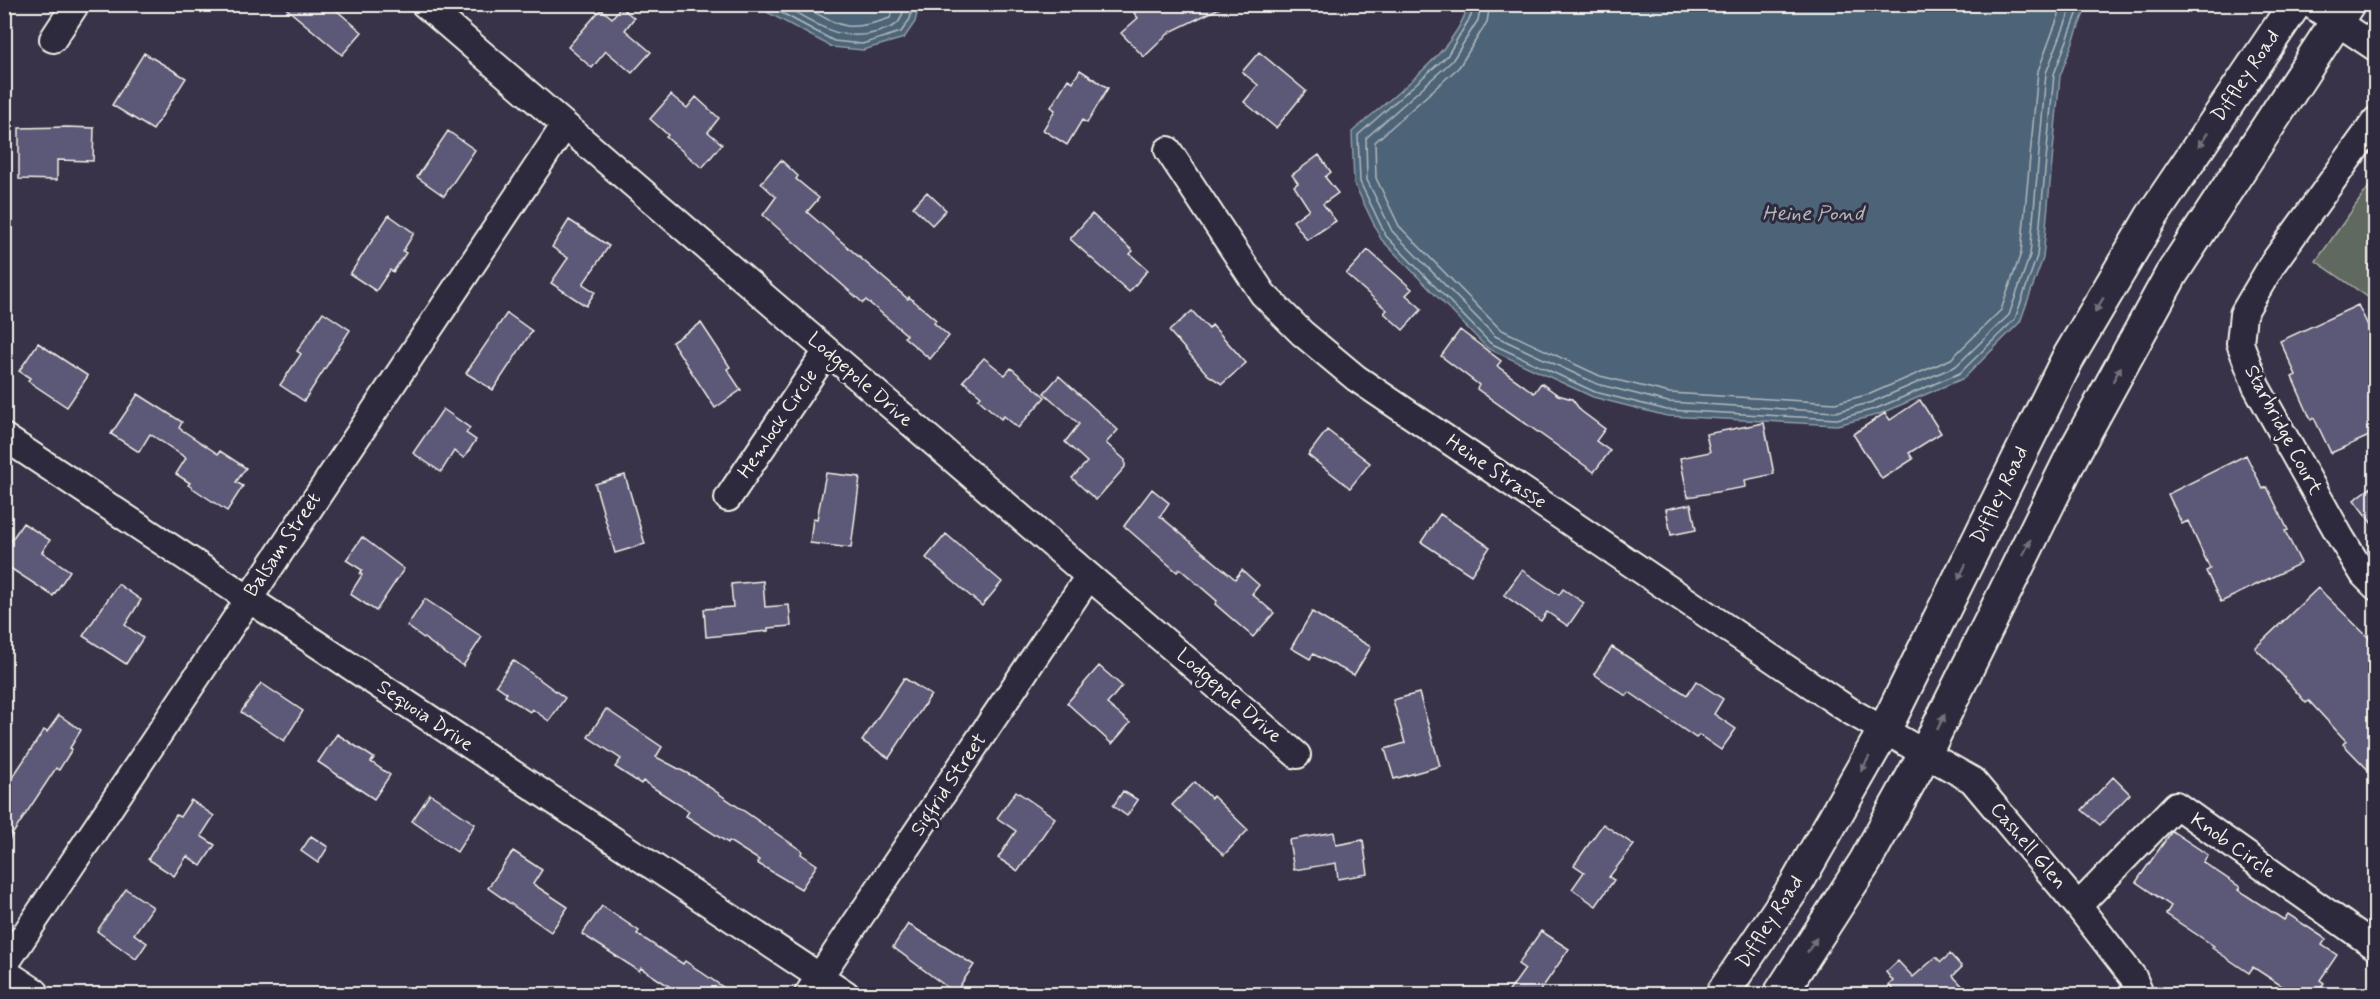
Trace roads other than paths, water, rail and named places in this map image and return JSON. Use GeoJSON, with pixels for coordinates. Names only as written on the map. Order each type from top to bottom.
{"type":"FeatureCollection","features":[{"type":"Feature","properties":{"kind":"main road","name":"Diffley Road"},"geometry":{"type":"LineString","coordinates":[[1722,994],[1797,883],[1885,729],[2067,360],[2152,216],[2322,9]]}},
{"type":"Feature","properties":{"kind":"main road"},"geometry":{"type":"LineString","coordinates":[[1780,994],[1865,862],[1926,752],[2072,456],[2171,275],[2322,9]]}},
{"type":"Feature","properties":{"kind":"main road"},"geometry":{"type":"LineString","coordinates":[[4,975],[33,994]]}},
{"type":"Feature","properties":{"kind":"street"},"geometry":{"type":"LineString","coordinates":[[53,39],[76,4]]}},
{"type":"Feature","properties":{"kind":"street","name":"Lodgepole Drive"},"geometry":{"type":"LineString","coordinates":[[424,4],[1297,755]]}},
{"type":"Feature","properties":{"kind":"street"},"geometry":{"type":"LineString","coordinates":[[2322,9],[2376,48]]}},
{"type":"Feature","properties":{"kind":"street","name":"Starbridge Court"},"geometry":{"type":"LineString","coordinates":[[2376,120],[2273,263],[2243,314],[2240,343],[2256,386],[2267,406],[2341,538],[2364,575],[2376,587]]}},
{"type":"Feature","properties":{"kind":"street","name":"Balsam Street"},"geometry":{"type":"LineString","coordinates":[[4,966],[565,125]]}},
{"type":"Feature","properties":{"kind":"street","name":"Heine Strasse"},"geometry":{"type":"LineString","coordinates":[[1168,150],[1263,294],[1302,333],[1356,378],[1850,711],[1885,729]]}},
{"type":"Feature","properties":{"kind":"street","name":"Hemlock Circle"},"geometry":{"type":"LineString","coordinates":[[728,498],[827,351]]}},
{"type":"Feature","properties":{"kind":"street","name":"Sequoia Drive"},"geometry":{"type":"LineString","coordinates":[[4,437],[248,598],[814,986],[846,994]]}},
{"type":"Feature","properties":{"kind":"street","name":"Sigfrid Street"},"geometry":{"type":"LineString","coordinates":[[814,986],[1089,576]]}},
{"type":"Feature","properties":{"kind":"street","name":"Cashell Glen"},"geometry":{"type":"LineString","coordinates":[[1885,729],[1972,780],[2078,906],[2133,977],[2140,994]]}},
{"type":"Feature","properties":{"kind":"street","name":"Knob Circle"},"geometry":{"type":"LineString","coordinates":[[2078,906],[2176,806],[2376,947]]}},
{"type":"Feature","properties":{"kind":"water","name":"Heine Pond"},"geometry":{"type":"Polygon","coordinates":[[[1468,4],[2087,5],[2060,76],[2043,258],[2020,322],[1964,378],[1877,415],[1837,425],[1667,416],[1593,397],[1487,348],[1381,239],[1354,183],[1352,132],[1436,57],[1462,21],[1468,4]]]}},
{"type":"Feature","properties":{"kind":"water"},"geometry":{"type":"Polygon","coordinates":[[[754,5],[919,5],[915,22],[904,38],[863,50],[832,47],[754,5]]]}}]}
